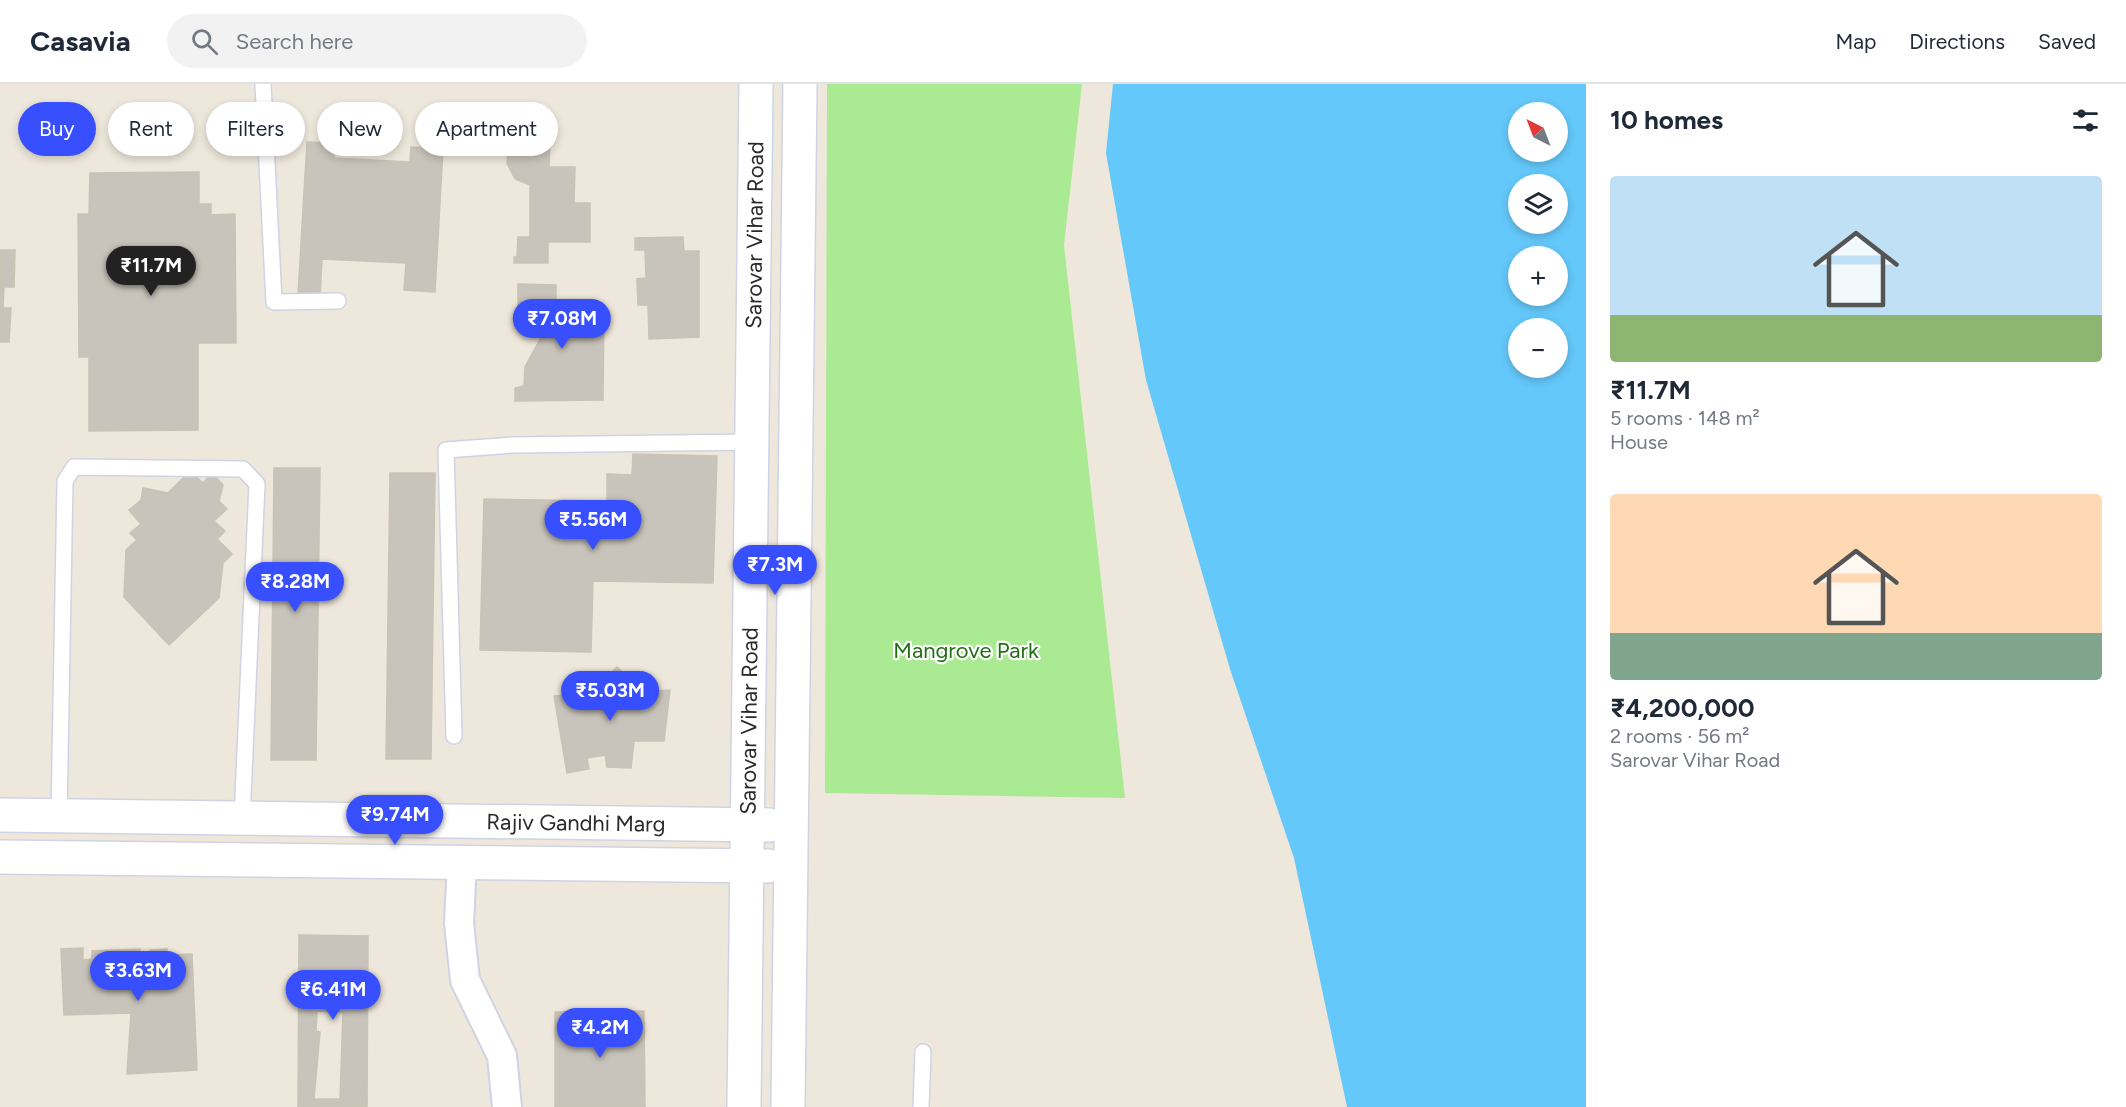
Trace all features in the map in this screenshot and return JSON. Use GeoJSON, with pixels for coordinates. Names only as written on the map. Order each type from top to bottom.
{"type":"FeatureCollection","features":[{"type":"Feature","properties":{"kind":"street","name":"Sarovar Vihar Road"},"geometry":{"type":"LineString","coordinates":[[744,1107],[756,84]]}},
{"type":"Feature","properties":{"kind":"street","name":"Sarovar Vihar Road"},"geometry":{"type":"LineString","coordinates":[[788,1107],[800,84]]}},
{"type":"Feature","properties":{"kind":"street","name":"Rajiv Gandhi Marg"},"geometry":{"type":"LineString","coordinates":[[0,815],[791,825]]}},
{"type":"Feature","properties":{"kind":"street","name":"Rajiv Gandhi Marg"},"geometry":{"type":"LineString","coordinates":[[0,857],[791,867]]}},
{"type":"Feature","properties":{"kind":"street"},"geometry":{"type":"LineString","coordinates":[[462,862],[459,923],[465,980],[502,1056],[507,1107]]}},
{"type":"Feature","properties":{"kind":"lane"},"geometry":{"type":"LineString","coordinates":[[263,84],[274,302],[338,301]]}},
{"type":"Feature","properties":{"kind":"lane"},"geometry":{"type":"LineString","coordinates":[[454,736],[446,450],[512,445],[752,442]]}},
{"type":"Feature","properties":{"kind":"lane"},"geometry":{"type":"LineString","coordinates":[[59,816],[65,481],[74,467],[243,468],[257,484],[242,818]]}},
{"type":"Feature","properties":{"kind":"lane"},"geometry":{"type":"LineString","coordinates":[[921,1107],[923,1052]]}},
{"type":"Feature","properties":{"kind":"green space","name":"Mangrove Park"},"geometry":{"type":"Polygon","coordinates":[[[827,84],[1082,84],[1064,245],[1125,798],[825,793],[827,84]]]}},
{"type":"Feature","properties":{"kind":"water"},"geometry":{"type":"Polygon","coordinates":[[[1113,84],[1586,84],[1586,1107],[1347,1107],[1294,858],[1230,669],[1146,380],[1106,153],[1113,84]]]}},
{"type":"Feature","properties":{"kind":"building"},"geometry":{"type":"Polygon","coordinates":[[[307,142],[317,142],[317,156],[334,156],[334,158],[410,162],[411,147],[415,147],[415,156],[443,156],[435,292],[404,290],[406,263],[322,259],[320,296],[298,295],[307,142]]]}},
{"type":"Feature","properties":{"kind":"building"},"geometry":{"type":"Polygon","coordinates":[[[507,156],[550,156],[549,167],[575,167],[574,203],[590,203],[590,242],[548,242],[548,263],[514,263],[514,257],[517,257],[518,237],[530,237],[530,185],[515,179],[507,163],[507,156]]]}},
{"type":"Feature","properties":{"kind":"building"},"geometry":{"type":"Polygon","coordinates":[[[199,172],[199,204],[211,204],[211,215],[235,214],[236,343],[198,343],[198,430],[89,431],[89,357],[79,357],[78,214],[89,214],[90,173],[199,172]]]}},
{"type":"Feature","properties":{"kind":"building"},"geometry":{"type":"Polygon","coordinates":[[[683,237],[684,251],[699,251],[699,337],[649,339],[648,305],[638,305],[637,279],[646,278],[645,250],[635,250],[635,238],[683,237]]]}},
{"type":"Feature","properties":{"kind":"building"},"geometry":{"type":"Polygon","coordinates":[[[0,250],[15,250],[14,287],[4,287],[3,308],[11,308],[9,342],[0,342],[0,250]]]}},
{"type":"Feature","properties":{"kind":"building"},"geometry":{"type":"Polygon","coordinates":[[[518,284],[556,285],[556,310],[604,310],[603,400],[515,401],[515,388],[524,386],[525,367],[540,339],[540,320],[518,313],[518,284]]]}},
{"type":"Feature","properties":{"kind":"building"},"geometry":{"type":"Polygon","coordinates":[[[633,454],[717,456],[713,583],[593,581],[591,652],[480,650],[484,499],[607,501],[607,474],[632,475],[633,454]]]}},
{"type":"Feature","properties":{"kind":"building"},"geometry":{"type":"Polygon","coordinates":[[[274,468],[320,468],[316,760],[271,760],[274,468]]]}},
{"type":"Feature","properties":{"kind":"building"},"geometry":{"type":"Polygon","coordinates":[[[190,471],[203,483],[212,473],[223,485],[219,501],[227,509],[214,521],[225,531],[217,539],[232,554],[223,563],[219,598],[169,645],[124,597],[126,550],[137,540],[130,533],[141,524],[129,510],[141,500],[143,488],[168,493],[190,471]]]}},
{"type":"Feature","properties":{"kind":"building"},"geometry":{"type":"Polygon","coordinates":[[[390,473],[435,473],[431,759],[386,759],[390,473]]]}},
{"type":"Feature","properties":{"kind":"building"},"geometry":{"type":"Polygon","coordinates":[[[617,667],[643,692],[670,690],[664,741],[634,741],[631,768],[607,767],[605,755],[587,758],[589,769],[567,773],[554,696],[588,695],[617,667]]]}},
{"type":"Feature","properties":{"kind":"building"},"geometry":{"type":"Polygon","coordinates":[[[299,935],[368,936],[367,1107],[298,1107],[299,935]],[[317,1011],[316,1031],[320,1032],[314,1099],[340,1099],[343,1012],[317,1011]]]}},
{"type":"Feature","properties":{"kind":"building"},"geometry":{"type":"Polygon","coordinates":[[[83,948],[83,960],[92,959],[92,951],[140,949],[140,957],[150,956],[150,950],[167,949],[167,955],[192,954],[197,1070],[127,1074],[131,1013],[64,1015],[61,949],[83,948]]]}},
{"type":"Feature","properties":{"kind":"building"},"geometry":{"type":"Polygon","coordinates":[[[644,1011],[645,1107],[555,1107],[555,1012],[644,1011]]]}}]}
